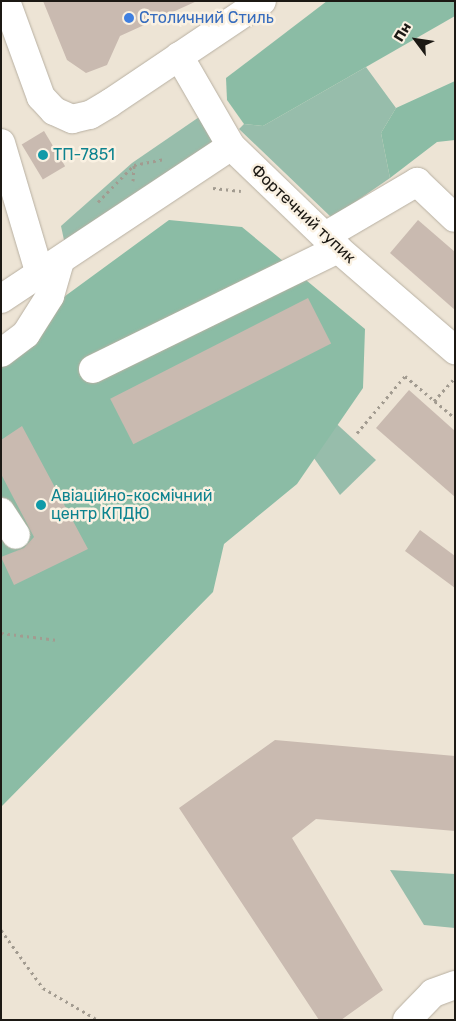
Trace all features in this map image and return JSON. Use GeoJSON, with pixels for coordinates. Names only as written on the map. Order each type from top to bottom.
{"type":"FeatureCollection","features":[{"type":"Feature","properties":{"kind":"street"},"geometry":{"type":"LineString","coordinates":[[6,1],[41,97],[54,111],[72,119],[90,115],[262,1]]}},
{"type":"Feature","properties":{"kind":"street","name":"Фортечний тупик"},"geometry":{"type":"LineString","coordinates":[[179,56],[231,146],[332,243],[455,350]]}},
{"type":"Feature","properties":{"kind":"street"},"geometry":{"type":"LineString","coordinates":[[1,143],[50,269],[50,296],[26,334],[1,353]]}},
{"type":"Feature","properties":{"kind":"street"},"geometry":{"type":"LineString","coordinates":[[1,299],[50,269],[178,184],[231,146]]}},
{"type":"Feature","properties":{"kind":"street"},"geometry":{"type":"LineString","coordinates":[[93,369],[332,243],[418,182],[455,218]]}},
{"type":"Feature","properties":{"kind":"street"},"geometry":{"type":"LineString","coordinates":[[1,512],[16,535]]}},
{"type":"Feature","properties":{"kind":"street"},"geometry":{"type":"LineString","coordinates":[[407,1020],[433,993],[455,985]]}},
{"type":"Feature","properties":{"kind":"path"},"geometry":{"type":"LineString","coordinates":[[178,184],[243,191],[250,198]]}},
{"type":"Feature","properties":{"kind":"path"},"geometry":{"type":"LineString","coordinates":[[357,433],[405,376],[455,418]]}},
{"type":"Feature","properties":{"kind":"path"},"geometry":{"type":"LineString","coordinates":[[434,401],[455,378]]}},
{"type":"Feature","properties":{"kind":"path"},"geometry":{"type":"LineString","coordinates":[[1,633],[58,640]]}},
{"type":"Feature","properties":{"kind":"path"},"geometry":{"type":"LineString","coordinates":[[1,930],[43,988],[98,1020]]}},
{"type":"Feature","properties":{"kind":"green space"},"geometry":{"type":"Polygon","coordinates":[[[327,1],[455,1],[455,16],[263,126],[244,124],[227,100],[226,78],[327,1]]]}},
{"type":"Feature","properties":{"kind":"green space"},"geometry":{"type":"Polygon","coordinates":[[[366,67],[396,108],[381,133],[390,178],[332,218],[239,129],[244,124],[263,126],[366,67]]]}},
{"type":"Feature","properties":{"kind":"green space"},"geometry":{"type":"Polygon","coordinates":[[[455,81],[455,140],[437,142],[390,178],[381,133],[396,108],[455,81]]]}},
{"type":"Feature","properties":{"kind":"green space"},"geometry":{"type":"Polygon","coordinates":[[[205,113],[227,143],[67,254],[61,226],[132,163],[205,113]]]}},
{"type":"Feature","properties":{"kind":"green space"},"geometry":{"type":"Polygon","coordinates":[[[169,220],[242,227],[365,329],[363,388],[297,484],[224,544],[213,592],[1,807],[1,343],[169,220]]]}},
{"type":"Feature","properties":{"kind":"green space"},"geometry":{"type":"Polygon","coordinates":[[[328,416],[376,460],[340,495],[304,444],[328,416]]]}},
{"type":"Feature","properties":{"kind":"green space"},"geometry":{"type":"Polygon","coordinates":[[[390,870],[455,874],[455,928],[424,925],[390,870]]]}},
{"type":"Feature","properties":{"kind":"building"},"geometry":{"type":"Polygon","coordinates":[[[43,1],[197,1],[120,36],[107,65],[86,73],[67,60],[43,1]]]}},
{"type":"Feature","properties":{"kind":"building","name":"ТП-7851"},"geometry":{"type":"Polygon","coordinates":[[[44,131],[65,166],[43,180],[22,144],[44,131]]]}},
{"type":"Feature","properties":{"kind":"building"},"geometry":{"type":"Polygon","coordinates":[[[418,220],[455,252],[455,310],[390,253],[418,220]]]}},
{"type":"Feature","properties":{"kind":"building"},"geometry":{"type":"Polygon","coordinates":[[[308,298],[331,343],[133,444],[110,399],[308,298]]]}},
{"type":"Feature","properties":{"kind":"building"},"geometry":{"type":"Polygon","coordinates":[[[409,390],[455,431],[455,497],[376,428],[409,390]]]}},
{"type":"Feature","properties":{"kind":"building","name":"Авіаційно-космічний центр КПДЮ"},"geometry":{"type":"Polygon","coordinates":[[[22,426],[88,549],[14,585],[1,557],[24,548],[34,537],[1,474],[1,440],[22,426]]]}},
{"type":"Feature","properties":{"kind":"building"},"geometry":{"type":"Polygon","coordinates":[[[420,530],[455,556],[455,588],[405,551],[420,530]]]}},
{"type":"Feature","properties":{"kind":"building"},"geometry":{"type":"Polygon","coordinates":[[[275,740],[455,756],[455,831],[316,819],[292,838],[383,990],[341,1020],[319,1020],[179,808],[275,740]]]}},
{"type":"Feature","properties":{"kind":"place","name":"Столичний Стиль"},"geometry":{"type":"Point","coordinates":[129,18]}},
{"type":"Feature","properties":{"kind":"place","name":"ТП-7851"},"geometry":{"type":"Point","coordinates":[43,155]}},
{"type":"Feature","properties":{"kind":"place","name":"Авіаційно-космічний центр КПДЮ"},"geometry":{"type":"Point","coordinates":[41,505]}}]}
